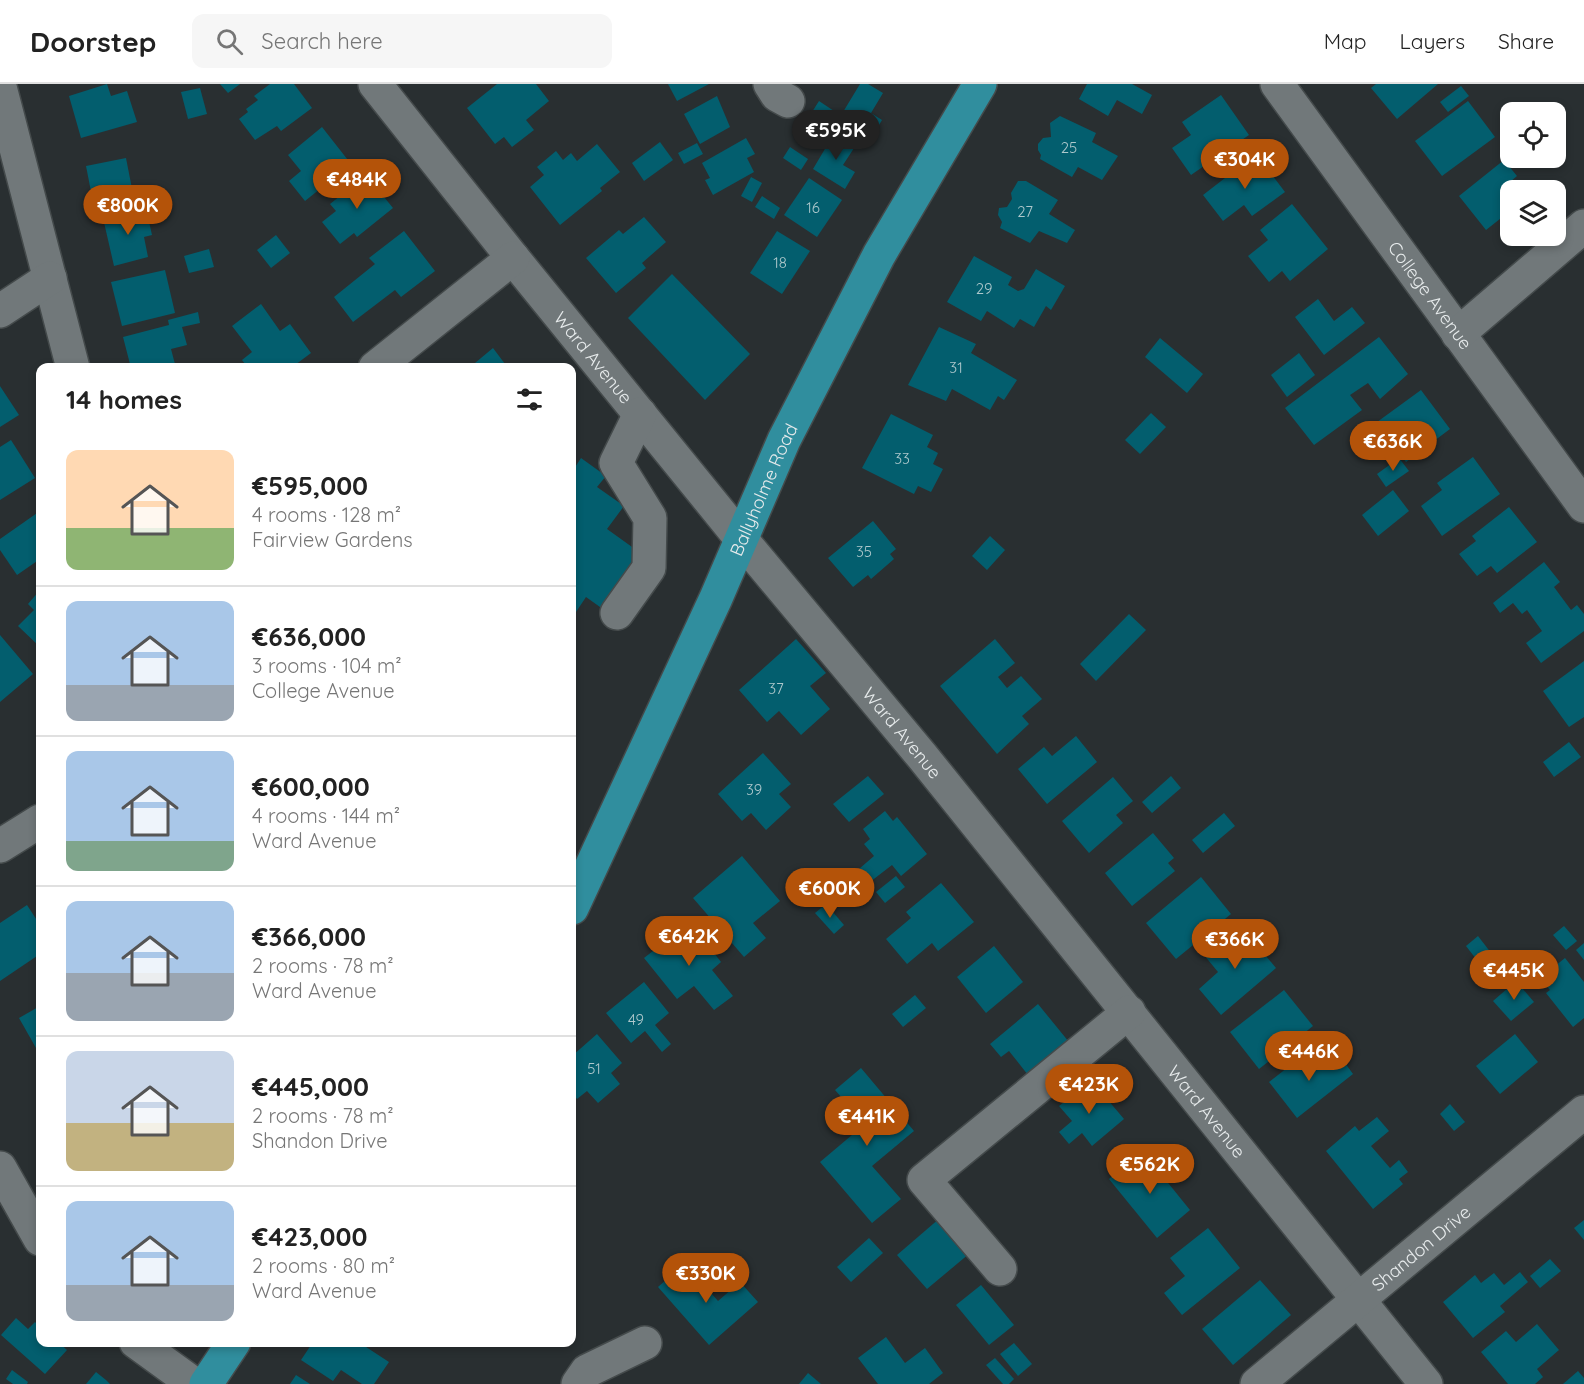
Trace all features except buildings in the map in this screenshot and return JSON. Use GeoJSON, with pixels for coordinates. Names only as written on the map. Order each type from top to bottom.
{"type":"FeatureCollection","features":[{"type":"Feature","properties":{"kind":"main road","name":"Ballyholme Road"},"geometry":{"type":"LineString","coordinates":[[576,899],[742,540],[784,440],[879,255],[980,84]]}},
{"type":"Feature","properties":{"kind":"main road"},"geometry":{"type":"LineString","coordinates":[[206,1384],[231,1347]]}},
{"type":"Feature","properties":{"kind":"street","name":"Ward Avenue"},"geometry":{"type":"LineString","coordinates":[[375,84],[639,414],[1129,1012],[1426,1384]]}},
{"type":"Feature","properties":{"kind":"street","name":"College Avenue"},"geometry":{"type":"LineString","coordinates":[[1277,84],[1584,506]]}},
{"type":"Feature","properties":{"kind":"street"},"geometry":{"type":"LineString","coordinates":[[0,87],[72,363]]}},
{"type":"Feature","properties":{"kind":"street"},"geometry":{"type":"LineString","coordinates":[[1458,334],[1584,226]]}},
{"type":"Feature","properties":{"kind":"street"},"geometry":{"type":"LineString","coordinates":[[381,363],[513,258]]}},
{"type":"Feature","properties":{"kind":"street"},"geometry":{"type":"LineString","coordinates":[[0,310],[50,278]]}},
{"type":"Feature","properties":{"kind":"street"},"geometry":{"type":"LineString","coordinates":[[617,613],[649,568],[650,518],[616,463],[639,414]]}},
{"type":"Feature","properties":{"kind":"street"},"geometry":{"type":"LineString","coordinates":[[0,846],[36,824]]}},
{"type":"Feature","properties":{"kind":"street"},"geometry":{"type":"LineString","coordinates":[[1000,1269],[924,1180],[1129,1012]]}},
{"type":"Feature","properties":{"kind":"street","name":"Shandon Drive"},"geometry":{"type":"LineString","coordinates":[[1257,1384],[1584,1113]]}},
{"type":"Feature","properties":{"kind":"street"},"geometry":{"type":"LineString","coordinates":[[0,1168],[36,1232]]}},
{"type":"Feature","properties":{"kind":"street"},"geometry":{"type":"LineString","coordinates":[[578,1384],[587,1371],[645,1343]]}},
{"type":"Feature","properties":{"kind":"street"},"geometry":{"type":"LineString","coordinates":[[143,1347],[194,1384]]}}]}
